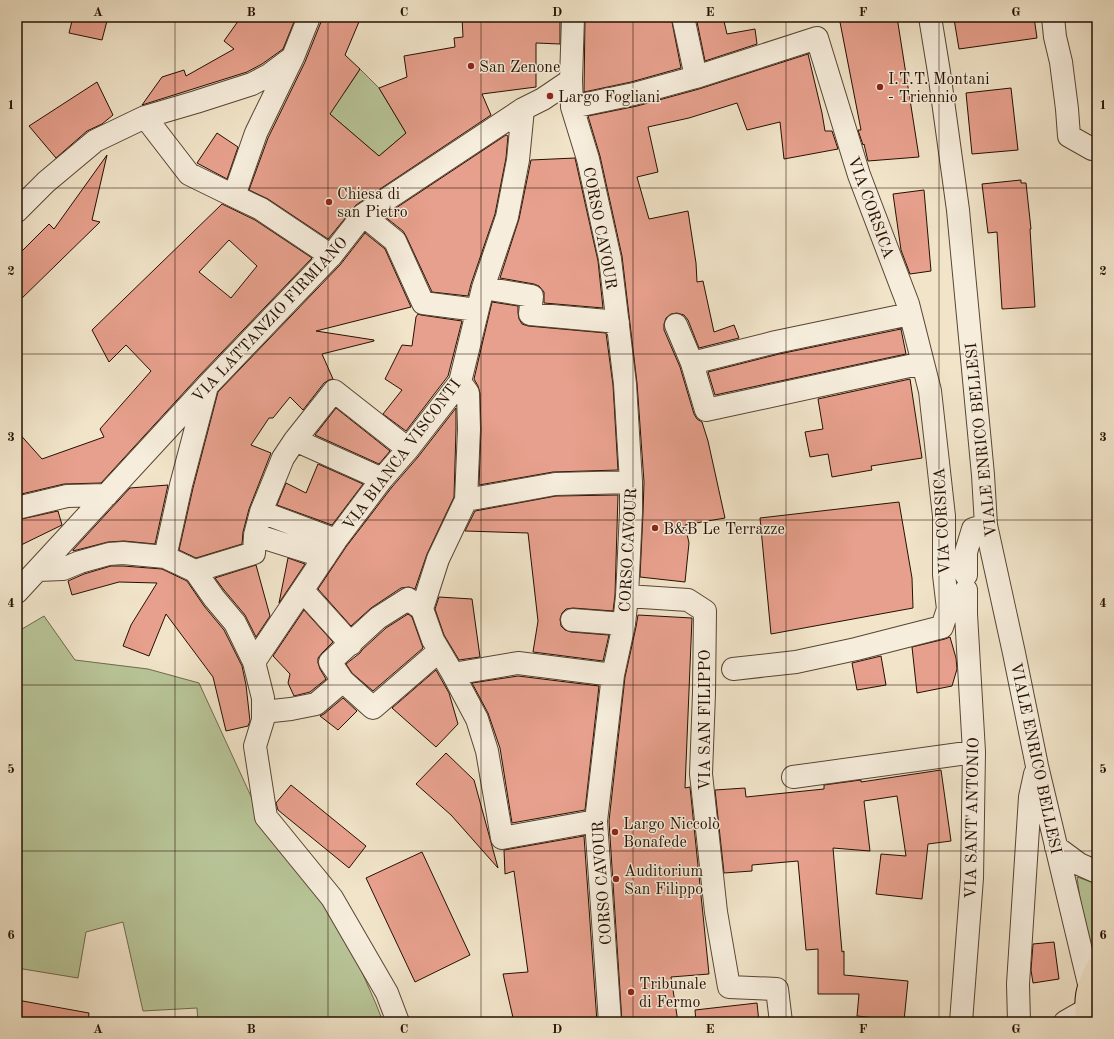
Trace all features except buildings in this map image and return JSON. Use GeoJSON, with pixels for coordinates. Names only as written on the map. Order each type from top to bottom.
{"type":"FeatureCollection","features":[{"type":"Feature","properties":{"kind":"main road","name":"VIALE ENRICO BELLESI"},"geometry":{"type":"LineString","coordinates":[[1087,1016],[1086,996],[1093,976]]}},
{"type":"Feature","properties":{"kind":"street"},"geometry":{"type":"LineString","coordinates":[[234,196],[256,133],[293,57],[309,17]]}},
{"type":"Feature","properties":{"kind":"street","name":"CORSO CAVOUR"},"geometry":{"type":"LineString","coordinates":[[573,17],[571,80],[572,107],[588,159],[610,259],[625,384],[631,482],[627,596],[624,624],[613,675],[596,821],[610,1022]]}},
{"type":"Feature","properties":{"kind":"street"},"geometry":{"type":"LineString","coordinates":[[683,17],[696,77]]}},
{"type":"Feature","properties":{"kind":"street","name":"VIALE ENRICO BELLESI"},"geometry":{"type":"LineString","coordinates":[[930,17],[940,72],[958,210],[986,525],[1014,653],[1036,766],[1056,847],[1093,976]]}},
{"type":"Feature","properties":{"kind":"street"},"geometry":{"type":"LineString","coordinates":[[1053,17],[1055,37],[1061,62],[1069,136],[1092,149],[1097,148]]}},
{"type":"Feature","properties":{"kind":"street","name":"VIA CORSICA"},"geometry":{"type":"LineString","coordinates":[[572,107],[634,94],[696,77],[817,38],[860,176],[910,314],[930,391],[944,516],[944,575],[957,611]]}},
{"type":"Feature","properties":{"kind":"street"},"geometry":{"type":"LineString","coordinates":[[17,211],[46,182],[94,142],[145,117],[252,84],[269,75],[293,57]]}},
{"type":"Feature","properties":{"kind":"street","name":"VIA LATTANZIO FIRMIANO"},"geometry":{"type":"LineString","coordinates":[[17,592],[207,386],[330,256],[363,215],[523,108],[543,99],[571,80]]}},
{"type":"Feature","properties":{"kind":"street","name":"VIA BIANCA VISCONTI"},"geometry":{"type":"LineString","coordinates":[[254,662],[330,549],[382,479],[408,450],[460,382],[483,288],[507,217],[518,160],[523,108]]}},
{"type":"Feature","properties":{"kind":"street"},"geometry":{"type":"LineString","coordinates":[[145,117],[189,174],[261,209],[330,256]]}},
{"type":"Feature","properties":{"kind":"street"},"geometry":{"type":"LineString","coordinates":[[363,215],[396,241],[423,303],[477,310]]}},
{"type":"Feature","properties":{"kind":"street"},"geometry":{"type":"LineString","coordinates":[[483,288],[532,296],[530,314],[618,322]]}},
{"type":"Feature","properties":{"kind":"street"},"geometry":{"type":"LineString","coordinates":[[692,363],[790,339],[910,314]]}},
{"type":"Feature","properties":{"kind":"street"},"geometry":{"type":"LineString","coordinates":[[676,325],[692,363],[706,410],[923,363]]}},
{"type":"Feature","properties":{"kind":"street"},"geometry":{"type":"LineString","coordinates":[[422,609],[438,559],[466,500],[469,429],[468,393],[460,382]]}},
{"type":"Feature","properties":{"kind":"street"},"geometry":{"type":"LineString","coordinates":[[165,557],[181,485],[207,386]]}},
{"type":"Feature","properties":{"kind":"street"},"geometry":{"type":"LineString","coordinates":[[195,571],[254,553],[255,535],[261,512],[283,458],[295,440],[334,391],[408,450]]}},
{"type":"Feature","properties":{"kind":"street"},"geometry":{"type":"LineString","coordinates":[[295,440],[382,479]]}},
{"type":"Feature","properties":{"kind":"street"},"geometry":{"type":"LineString","coordinates":[[466,500],[555,484],[631,482]]}},
{"type":"Feature","properties":{"kind":"street"},"geometry":{"type":"LineString","coordinates":[[17,508],[67,496],[106,495]]}},
{"type":"Feature","properties":{"kind":"street"},"geometry":{"type":"LineString","coordinates":[[261,512],[330,549]]}},
{"type":"Feature","properties":{"kind":"street"},"geometry":{"type":"LineString","coordinates":[[734,669],[796,662],[856,649],[942,627],[957,611],[966,583],[966,552],[973,529],[986,525]]}},
{"type":"Feature","properties":{"kind":"street"},"geometry":{"type":"LineString","coordinates":[[255,535],[330,549]]}},
{"type":"Feature","properties":{"kind":"street"},"geometry":{"type":"LineString","coordinates":[[38,570],[63,569],[80,562],[110,554],[123,553],[165,557],[195,571],[214,598],[235,623],[254,662],[263,698],[263,720],[255,746],[266,817],[332,898],[387,993],[398,1022]]}},
{"type":"Feature","properties":{"kind":"street"},"geometry":{"type":"LineString","coordinates":[[302,591],[351,644]]}},
{"type":"Feature","properties":{"kind":"street","name":"VIA SAN FILIPPO"},"geometry":{"type":"LineString","coordinates":[[627,596],[688,600],[705,611],[701,774],[716,912],[729,987],[777,989],[781,1022]]}},
{"type":"Feature","properties":{"kind":"street"},"geometry":{"type":"LineString","coordinates":[[439,651],[374,708],[343,681],[330,662],[378,618],[408,599],[422,609],[433,640],[477,719],[487,751],[502,838],[596,821]]}},
{"type":"Feature","properties":{"kind":"street","name":"VIA SANT'ANTONIO"},"geometry":{"type":"LineString","coordinates":[[957,611],[974,752],[972,878],[961,1022]]}},
{"type":"Feature","properties":{"kind":"street"},"geometry":{"type":"LineString","coordinates":[[572,620],[624,624]]}},
{"type":"Feature","properties":{"kind":"street"},"geometry":{"type":"LineString","coordinates":[[453,674],[518,664],[613,675]]}},
{"type":"Feature","properties":{"kind":"street"},"geometry":{"type":"LineString","coordinates":[[263,712],[291,709],[316,704],[343,681]]}},
{"type":"Feature","properties":{"kind":"street"},"geometry":{"type":"LineString","coordinates":[[793,777],[974,752]]}},
{"type":"Feature","properties":{"kind":"street"},"geometry":{"type":"LineString","coordinates":[[1019,1022],[1018,984],[1030,797],[1036,766]]}},
{"type":"Feature","properties":{"kind":"street"},"geometry":{"type":"LineString","coordinates":[[1056,847],[1079,864],[1097,872]]}},
{"type":"Feature","properties":{"kind":"street"},"geometry":{"type":"LineString","coordinates":[[1065,1022],[1087,1016]]}},
{"type":"Feature","properties":{"kind":"green space"},"geometry":{"type":"Polygon","coordinates":[[[360,69],[379,88],[406,133],[379,156],[317,103],[344,93],[360,69]]]}},
{"type":"Feature","properties":{"kind":"green space"},"geometry":{"type":"Polygon","coordinates":[[[44,616],[75,660],[148,669],[199,683],[266,829],[324,905],[354,954],[383,1022],[198,1022],[197,1008],[143,1011],[123,922],[86,932],[78,978],[17,968],[17,632],[44,616]]]}},
{"type":"Feature","properties":{"kind":"green space"},"geometry":{"type":"Polygon","coordinates":[[[1077,877],[1097,884],[1097,937],[1088,959],[1077,877]]]}},
{"type":"Feature","properties":{"kind":"place","name":"San Zenone"},"geometry":{"type":"Point","coordinates":[471,66]}},
{"type":"Feature","properties":{"kind":"place","name":"I.T.T. Montani - Triennio"},"geometry":{"type":"Point","coordinates":[880,87]}},
{"type":"Feature","properties":{"kind":"place","name":"Largo Fogliani"},"geometry":{"type":"Point","coordinates":[550,96]}},
{"type":"Feature","properties":{"kind":"place","name":"Chiesa di san Pietro"},"geometry":{"type":"Point","coordinates":[329,202]}},
{"type":"Feature","properties":{"kind":"place","name":"B&B Le Terrazze"},"geometry":{"type":"Point","coordinates":[655,528]}},
{"type":"Feature","properties":{"kind":"place","name":"Largo Niccolò Bonafede"},"geometry":{"type":"Point","coordinates":[615,832]}},
{"type":"Feature","properties":{"kind":"place","name":"Auditorium San Filippo"},"geometry":{"type":"Point","coordinates":[616,879]}},
{"type":"Feature","properties":{"kind":"place","name":"Tribunale di Fermo"},"geometry":{"type":"Point","coordinates":[631,992]}}]}
